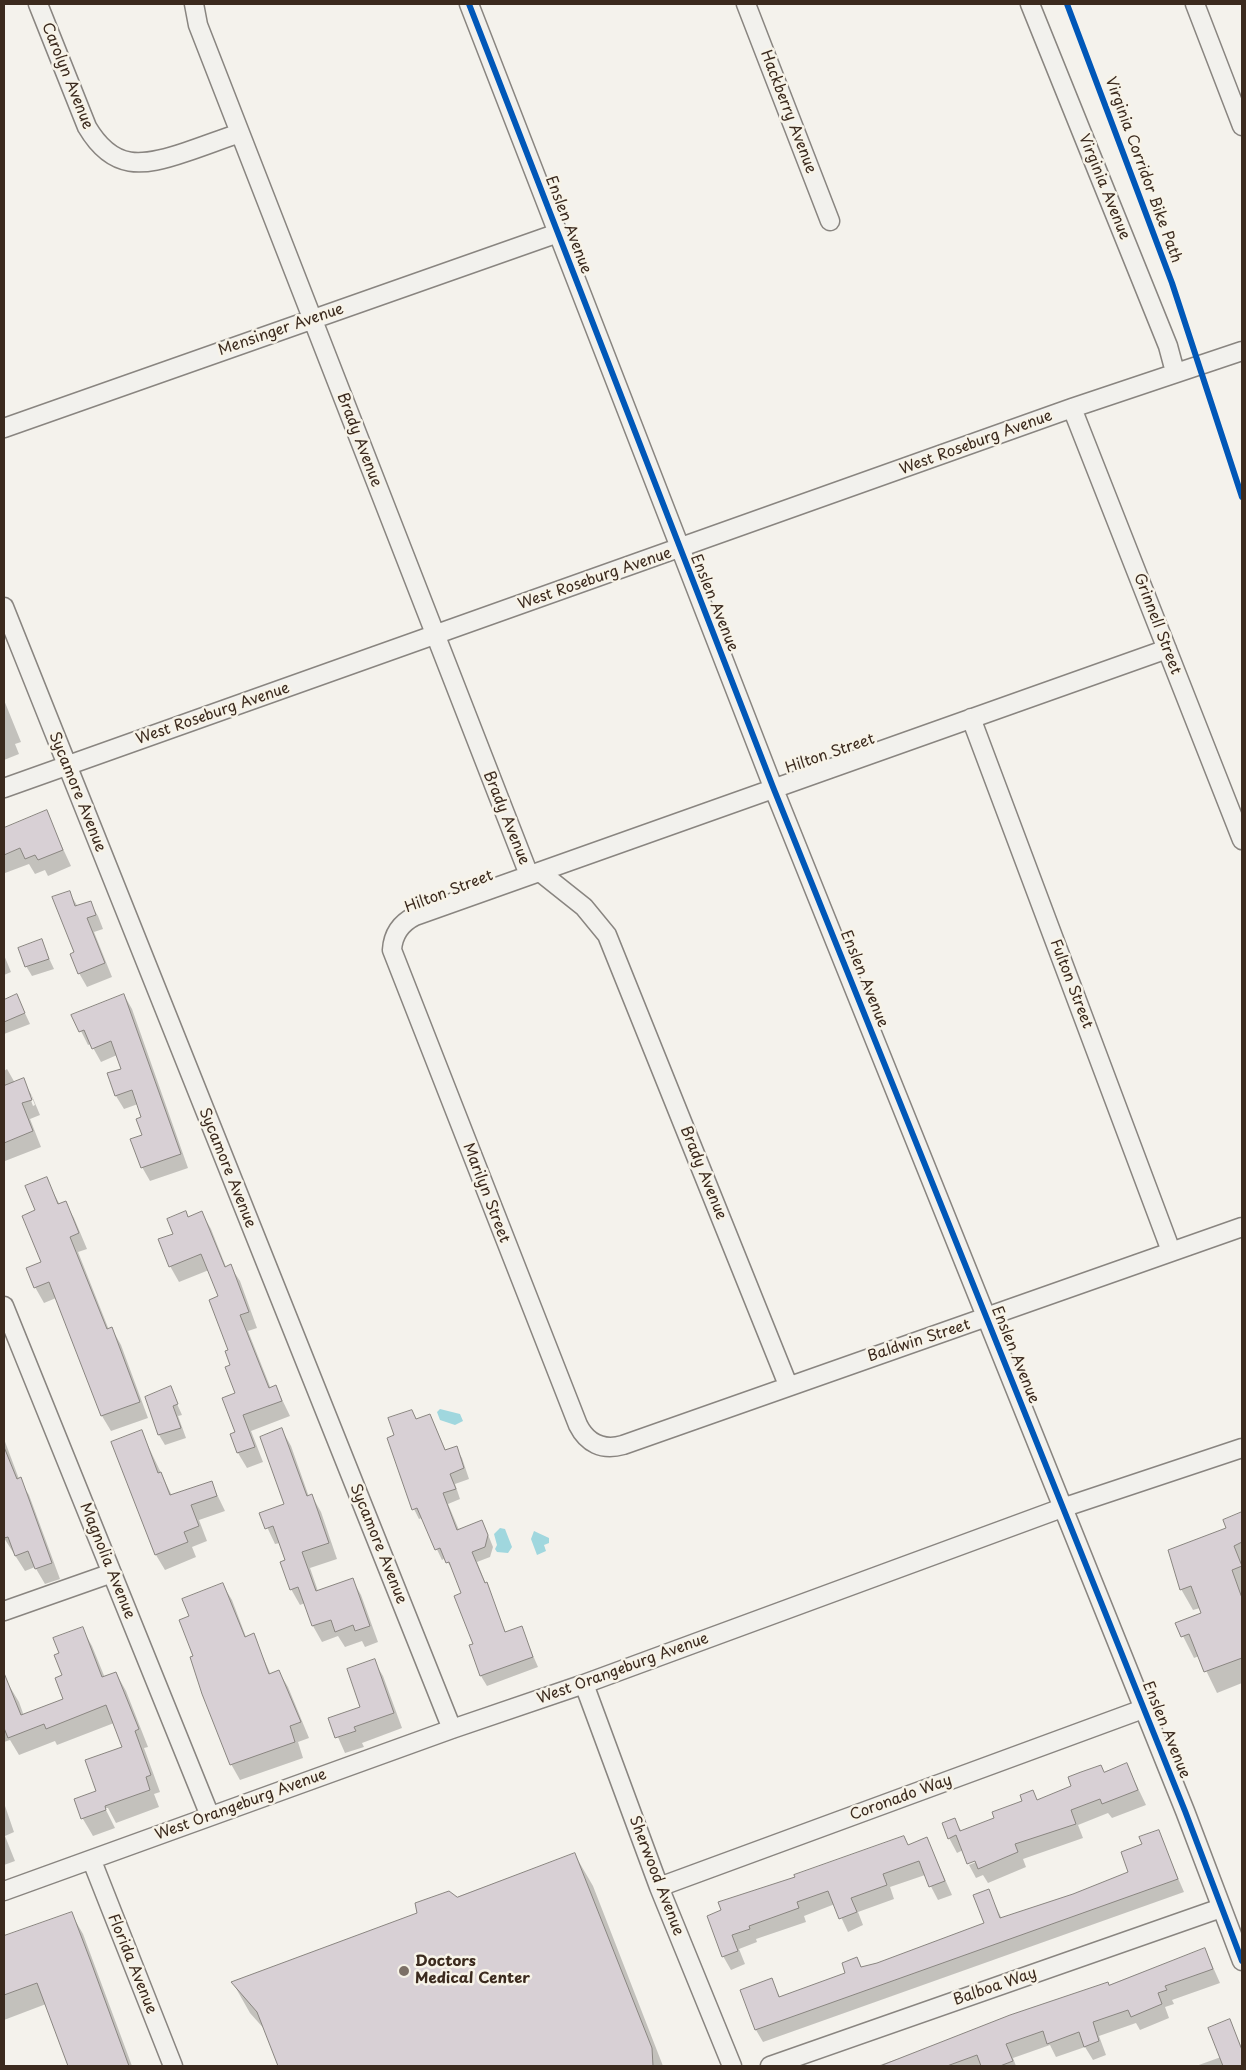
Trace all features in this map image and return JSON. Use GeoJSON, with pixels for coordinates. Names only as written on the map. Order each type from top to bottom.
{"type":"FeatureCollection","features":[{"type":"Feature","properties":{"kind":"street","name":"Carolyn Avenue"},"geometry":{"type":"LineString","coordinates":[[38,4],[87,127],[95,141],[106,152],[122,161],[147,163],[240,133]]}},
{"type":"Feature","properties":{"kind":"street","name":"Brady Avenue"},"geometry":{"type":"LineString","coordinates":[[194,4],[198,25],[313,318],[434,636],[534,874],[584,907],[607,935],[788,1385]]}},
{"type":"Feature","properties":{"kind":"street","name":"Enslen Avenue"},"geometry":{"type":"LineString","coordinates":[[469,4],[773,787],[1143,1709],[1186,1811],[1242,1961]]}},
{"type":"Feature","properties":{"kind":"street","name":"Hackberry Avenue"},"geometry":{"type":"LineString","coordinates":[[746,4],[830,221]]}},
{"type":"Feature","properties":{"kind":"street","name":"Virginia Avenue"},"geometry":{"type":"LineString","coordinates":[[1030,4],[1168,346],[1175,372]]}},
{"type":"Feature","properties":{"kind":"street"},"geometry":{"type":"LineString","coordinates":[[1195,4],[1242,126]]}},
{"type":"Feature","properties":{"kind":"street","name":"Mensinger Avenue"},"geometry":{"type":"LineString","coordinates":[[4,428],[558,232]]}},
{"type":"Feature","properties":{"kind":"street","name":"West Roseburg Avenue"},"geometry":{"type":"LineString","coordinates":[[4,788],[1072,408],[1242,351]]}},
{"type":"Feature","properties":{"kind":"street","name":"Grinnell Street"},"geometry":{"type":"LineString","coordinates":[[1072,408],[1242,840]]}},
{"type":"Feature","properties":{"kind":"street","name":"Sycamore Avenue"},"geometry":{"type":"LineString","coordinates":[[4,607],[452,1729]]}},
{"type":"Feature","properties":{"kind":"street","name":"Hilton Street"},"geometry":{"type":"LineString","coordinates":[[396,935],[400,926],[415,916],[773,787],[1167,649]]}},
{"type":"Feature","properties":{"kind":"street","name":"Fulton Street"},"geometry":{"type":"LineString","coordinates":[[971,718],[1172,1251]]}},
{"type":"Feature","properties":{"kind":"street","name":"Marilyn Street"},"geometry":{"type":"LineString","coordinates":[[396,935],[392,950],[395,962],[578,1425],[583,1435],[595,1445]]}},
{"type":"Feature","properties":{"kind":"street","name":"Baldwin Street"},"geometry":{"type":"LineString","coordinates":[[595,1445],[606,1447],[623,1445],[788,1385],[986,1319],[1242,1227]]}},
{"type":"Feature","properties":{"kind":"street","name":"Magnolia Avenue"},"geometry":{"type":"LineString","coordinates":[[4,1306],[9,1333],[112,1573],[210,1816]]}},
{"type":"Feature","properties":{"kind":"street","name":"West Orangeburg Avenue"},"geometry":{"type":"LineString","coordinates":[[4,1891],[92,1861],[210,1816],[452,1729],[584,1684],[1062,1508],[1242,1448]]}},
{"type":"Feature","properties":{"kind":"street"},"geometry":{"type":"LineString","coordinates":[[4,1611],[112,1573]]}},
{"type":"Feature","properties":{"kind":"street","name":"Sherwood Avenue"},"geometry":{"type":"LineString","coordinates":[[584,1684],[659,1887],[732,2066]]}},
{"type":"Feature","properties":{"kind":"street","name":"Coronado Way"},"geometry":{"type":"LineString","coordinates":[[659,1887],[1143,1709]]}},
{"type":"Feature","properties":{"kind":"street","name":"Florida Avenue"},"geometry":{"type":"LineString","coordinates":[[92,1861],[173,2066]]}},
{"type":"Feature","properties":{"kind":"street","name":"Balboa Way"},"geometry":{"type":"LineString","coordinates":[[770,2066],[1221,1908]]}},
{"type":"Feature","properties":{"kind":"water"},"geometry":{"type":"Polygon","coordinates":[[[440,1409],[460,1414],[463,1421],[455,1425],[440,1420],[437,1412],[440,1409]]]}},
{"type":"Feature","properties":{"kind":"water"},"geometry":{"type":"Polygon","coordinates":[[[500,1528],[505,1529],[512,1547],[508,1553],[497,1552],[495,1549],[497,1545],[494,1534],[500,1528]]]}},
{"type":"Feature","properties":{"kind":"water"},"geometry":{"type":"Polygon","coordinates":[[[534,1531],[549,1538],[549,1543],[544,1545],[546,1551],[537,1555],[531,1539],[534,1531]]]}},
{"type":"Feature","properties":{"kind":"building"},"geometry":{"type":"Polygon","coordinates":[[[47,810],[63,850],[38,860],[35,855],[25,859],[20,848],[4,855],[4,828],[47,810]]]}},
{"type":"Feature","properties":{"kind":"building"},"geometry":{"type":"Polygon","coordinates":[[[70,891],[75,906],[91,901],[96,915],[87,918],[105,963],[78,974],[70,954],[74,952],[52,897],[70,891]]]}},
{"type":"Feature","properties":{"kind":"building"},"geometry":{"type":"Polygon","coordinates":[[[42,939],[49,959],[25,967],[18,948],[42,939]]]}},
{"type":"Feature","properties":{"kind":"building"},"geometry":{"type":"Polygon","coordinates":[[[17,994],[25,1013],[4,1022],[4,1000],[17,994]]]}},
{"type":"Feature","properties":{"kind":"building"},"geometry":{"type":"Polygon","coordinates":[[[124,994],[181,1154],[141,1168],[130,1139],[142,1135],[136,1119],[141,1117],[132,1090],[115,1096],[107,1073],[121,1069],[111,1041],[92,1049],[84,1030],[79,1032],[71,1015],[124,994]]]}},
{"type":"Feature","properties":{"kind":"building"},"geometry":{"type":"Polygon","coordinates":[[[24,1078],[32,1100],[22,1103],[33,1131],[4,1143],[4,1086],[24,1078]]]}},
{"type":"Feature","properties":{"kind":"building"},"geometry":{"type":"Polygon","coordinates":[[[47,1177],[58,1204],[66,1201],[79,1233],[70,1237],[107,1329],[112,1327],[140,1402],[101,1416],[49,1282],[34,1288],[26,1268],[41,1262],[22,1216],[35,1210],[25,1186],[47,1177]]]}},
{"type":"Feature","properties":{"kind":"building"},"geometry":{"type":"Polygon","coordinates":[[[186,1211],[188,1217],[202,1211],[225,1267],[231,1264],[249,1312],[240,1315],[269,1388],[276,1385],[282,1401],[243,1415],[255,1447],[237,1453],[230,1434],[235,1432],[222,1398],[235,1393],[225,1367],[230,1365],[225,1351],[228,1350],[209,1300],[218,1296],[201,1254],[169,1267],[158,1239],[173,1234],[167,1219],[186,1211]]]}},
{"type":"Feature","properties":{"kind":"building"},"geometry":{"type":"Polygon","coordinates":[[[171,1386],[178,1404],[173,1406],[181,1428],[158,1435],[145,1397],[171,1386]]]}},
{"type":"Feature","properties":{"kind":"building"},"geometry":{"type":"Polygon","coordinates":[[[412,1410],[416,1419],[430,1414],[445,1450],[457,1446],[464,1468],[450,1474],[456,1489],[443,1493],[457,1530],[482,1520],[488,1535],[485,1547],[472,1552],[485,1583],[487,1582],[505,1632],[522,1626],[533,1657],[480,1676],[469,1645],[473,1644],[454,1596],[461,1593],[449,1562],[446,1563],[440,1548],[435,1550],[417,1508],[412,1510],[387,1438],[394,1435],[388,1418],[412,1410]]]}},
{"type":"Feature","properties":{"kind":"building"},"geometry":{"type":"Polygon","coordinates":[[[282,1428],[307,1496],[312,1494],[329,1543],[302,1552],[316,1591],[353,1578],[370,1626],[355,1631],[353,1625],[335,1632],[331,1620],[312,1626],[298,1587],[290,1590],[280,1562],[285,1560],[273,1526],[265,1529],[259,1513],[284,1504],[260,1437],[282,1428]]]}},
{"type":"Feature","properties":{"kind":"building"},"geometry":{"type":"Polygon","coordinates":[[[142,1430],[158,1473],[161,1472],[170,1495],[212,1481],[217,1496],[191,1505],[199,1526],[184,1532],[188,1542],[155,1555],[111,1442],[142,1430]]]}},
{"type":"Feature","properties":{"kind":"building"},"geometry":{"type":"Polygon","coordinates":[[[4,1447],[17,1479],[21,1477],[52,1563],[35,1569],[28,1551],[15,1556],[8,1537],[4,1538],[4,1447]]]}},
{"type":"Feature","properties":{"kind":"building"},"geometry":{"type":"Polygon","coordinates":[[[1242,1512],[1242,1542],[1234,1546],[1242,1566],[1232,1570],[1242,1598],[1242,1658],[1204,1672],[1189,1634],[1181,1637],[1175,1623],[1201,1613],[1191,1586],[1180,1590],[1168,1550],[1226,1528],[1223,1520],[1242,1512]]]}},
{"type":"Feature","properties":{"kind":"building"},"geometry":{"type":"Polygon","coordinates":[[[223,1583],[245,1637],[254,1633],[269,1674],[279,1670],[301,1722],[290,1726],[295,1742],[230,1765],[202,1694],[190,1657],[193,1656],[179,1620],[189,1616],[182,1599],[223,1583]]]}},
{"type":"Feature","properties":{"kind":"building"},"geometry":{"type":"Polygon","coordinates":[[[83,1627],[102,1677],[116,1672],[139,1729],[135,1731],[151,1775],[146,1777],[150,1790],[105,1806],[106,1810],[81,1819],[74,1799],[96,1791],[85,1760],[122,1747],[106,1705],[46,1729],[44,1724],[8,1738],[4,1728],[4,1673],[21,1715],[63,1699],[55,1678],[62,1675],[54,1655],[59,1653],[53,1638],[83,1627]]]}},
{"type":"Feature","properties":{"kind":"building"},"geometry":{"type":"Polygon","coordinates":[[[375,1659],[394,1713],[354,1727],[356,1731],[335,1738],[328,1718],[360,1707],[347,1669],[375,1659]]]}},
{"type":"Feature","properties":{"kind":"building"},"geometry":{"type":"Polygon","coordinates":[[[1127,1763],[1138,1790],[1102,1804],[1100,1799],[1071,1810],[1076,1824],[1015,1844],[1018,1852],[978,1869],[975,1861],[967,1864],[956,1835],[948,1839],[942,1823],[955,1818],[960,1831],[994,1818],[992,1812],[1022,1801],[1020,1795],[1033,1790],[1037,1800],[1071,1786],[1068,1777],[1101,1765],[1104,1772],[1127,1763]]]}},
{"type":"Feature","properties":{"kind":"building"},"geometry":{"type":"Polygon","coordinates":[[[1159,1830],[1178,1879],[755,2030],[740,1990],[772,1978],[779,1997],[845,1973],[842,1963],[857,1957],[861,1967],[877,1963],[984,1923],[973,1895],[989,1889],[1000,1918],[1073,1894],[1128,1872],[1121,1852],[1142,1844],[1139,1837],[1159,1830]]]}},
{"type":"Feature","properties":{"kind":"building"},"geometry":{"type":"Polygon","coordinates":[[[904,1836],[908,1845],[927,1837],[945,1881],[929,1887],[919,1861],[883,1874],[887,1885],[851,1898],[857,1912],[839,1919],[828,1891],[797,1902],[799,1908],[749,1926],[750,1929],[732,1935],[738,1951],[722,1957],[707,1916],[721,1910],[718,1902],[795,1877],[794,1875],[904,1836]]]}},
{"type":"Feature","properties":{"kind":"building"},"geometry":{"type":"Polygon","coordinates":[[[575,1853],[652,2048],[653,2066],[278,2066],[257,2012],[231,1982],[417,1913],[415,1903],[449,1891],[457,1897],[575,1853]]]}},
{"type":"Feature","properties":{"kind":"building"},"geometry":{"type":"Polygon","coordinates":[[[72,1912],[129,2066],[68,2066],[37,1983],[4,1995],[4,1936],[72,1912]]]}},
{"type":"Feature","properties":{"kind":"building"},"geometry":{"type":"Polygon","coordinates":[[[1205,1948],[1213,1969],[1165,1986],[1167,1990],[1158,1993],[1162,2004],[1131,2017],[1128,2010],[1093,2022],[1099,2041],[1084,2047],[1079,2032],[1047,2044],[1043,2031],[1006,2044],[1013,2061],[1000,2066],[981,2066],[977,2055],[947,2066],[880,2066],[1010,2015],[1108,1982],[1109,1985],[1205,1948]]]}},
{"type":"Feature","properties":{"kind":"building"},"geometry":{"type":"Polygon","coordinates":[[[1230,2019],[1242,2050],[1242,2066],[1223,2066],[1208,2028],[1230,2019]]]}},
{"type":"Feature","properties":{"kind":"cycle path"},"geometry":{"type":"LineString","coordinates":[[469,4],[773,787],[1185,1811],[1242,1961]]}},
{"type":"Feature","properties":{"kind":"cycle path","name":"Virginia Corridor Bike Path"},"geometry":{"type":"LineString","coordinates":[[1067,4],[1172,283],[1242,497]]}},
{"type":"Feature","properties":{"kind":"place","name":"Doctors Medical Center"},"geometry":{"type":"Point","coordinates":[404,1971]}}]}
